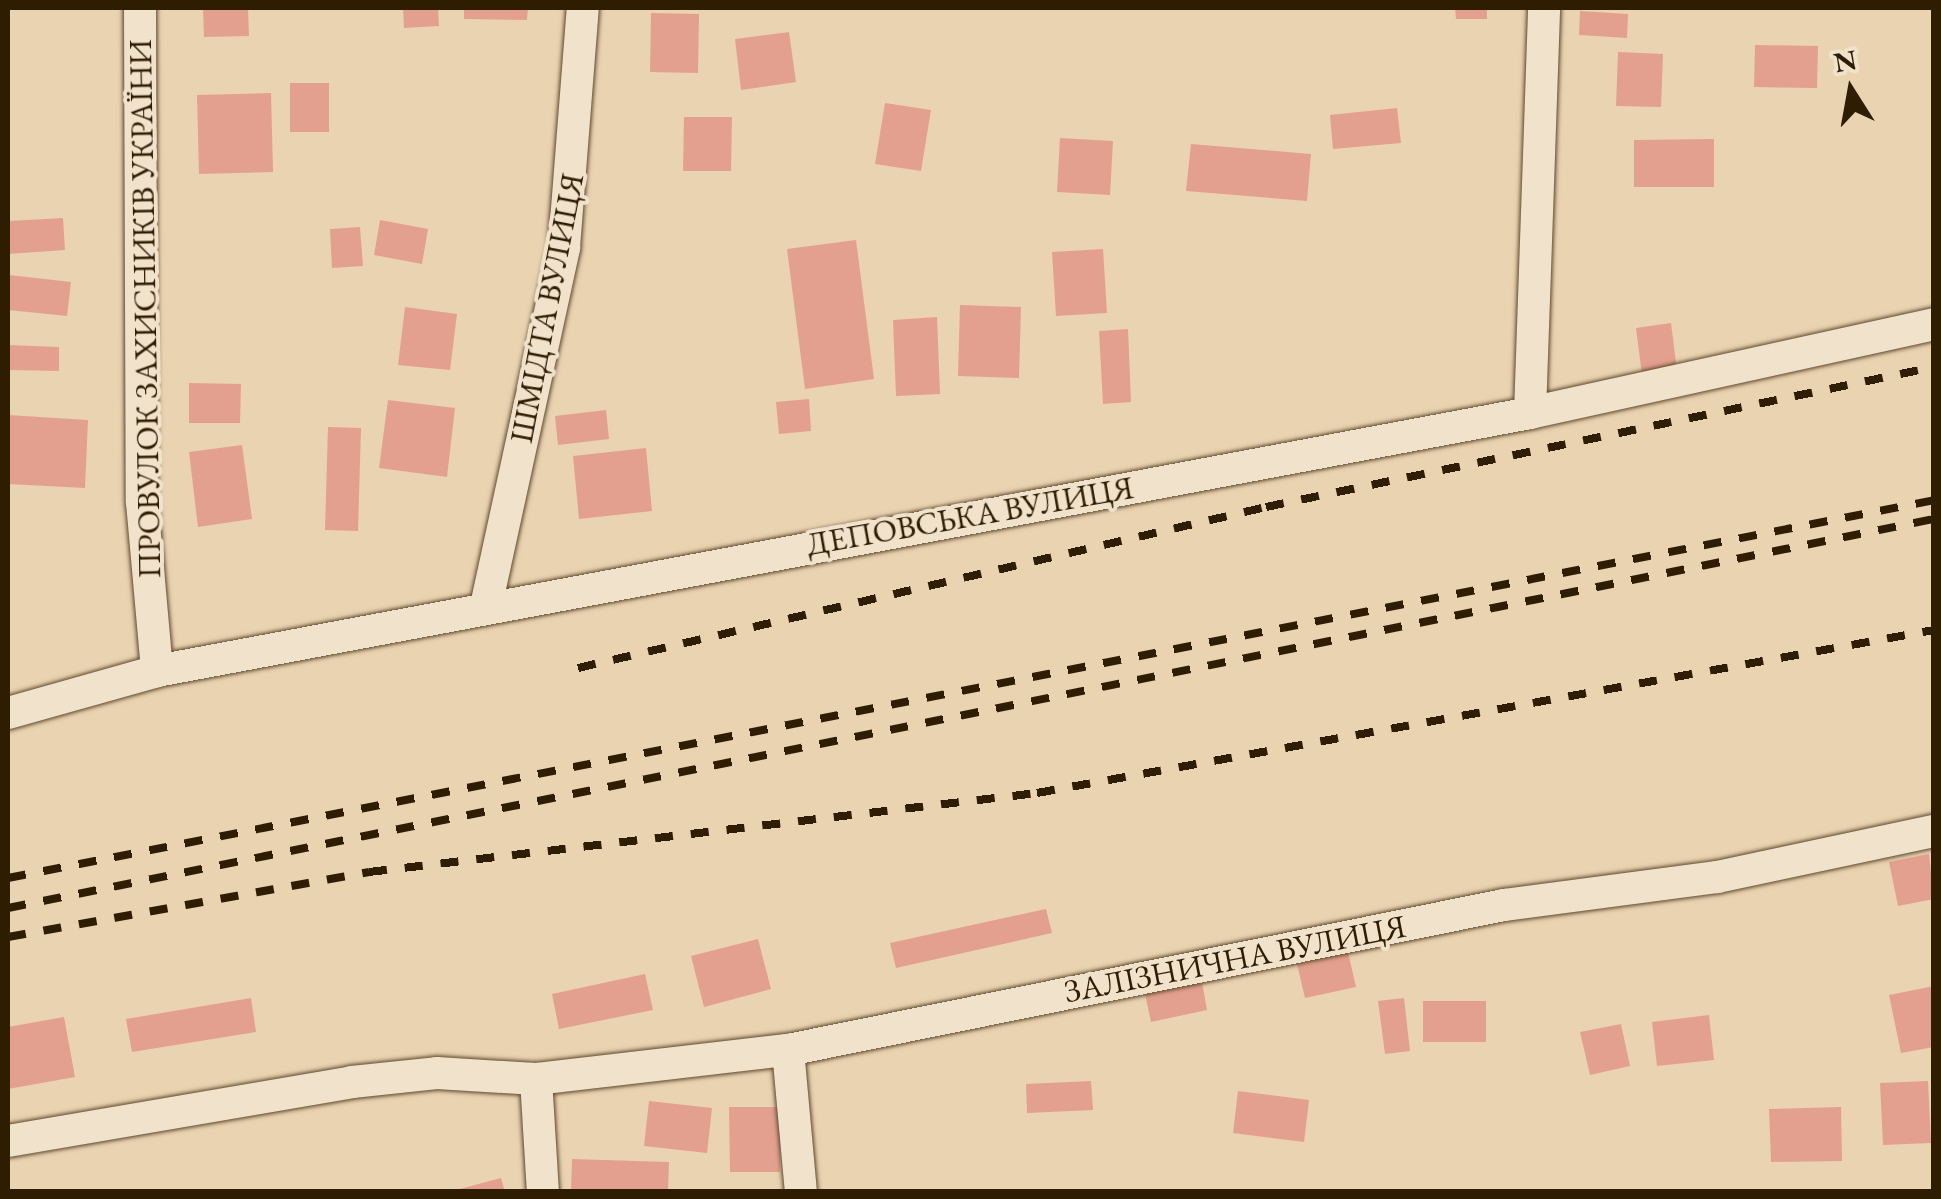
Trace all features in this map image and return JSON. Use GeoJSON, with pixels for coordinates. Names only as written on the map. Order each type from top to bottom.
{"type":"FeatureCollection","features":[{"type":"Feature","properties":{"kind":"street","name":"ПРОВУЛОК ЗАХИСНИКІВ УКРАЇНИ"},"geometry":{"type":"LineString","coordinates":[[140,8],[142,502],[156,671]]}},
{"type":"Feature","properties":{"kind":"street","name":"ШМІДТА ВУЛИЦЯ"},"geometry":{"type":"LineString","coordinates":[[486,606],[564,246],[582,8]]}},
{"type":"Feature","properties":{"kind":"street"},"geometry":{"type":"LineString","coordinates":[[1530,412],[1544,8]]}},
{"type":"Feature","properties":{"kind":"street","name":"ДЕПОВСЬКА ВУЛИЦЯ"},"geometry":{"type":"LineString","coordinates":[[8,714],[156,671],[1530,412],[1934,324]]}},
{"type":"Feature","properties":{"kind":"street","name":"ЗАЛІЗНИЧНА ВУЛИЦЯ"},"geometry":{"type":"LineString","coordinates":[[8,1141],[352,1082],[437,1073],[536,1078],[788,1050],[1504,905],[1718,877],[1934,832]]}},
{"type":"Feature","properties":{"kind":"street"},"geometry":{"type":"LineString","coordinates":[[788,1050],[801,1192]]}},
{"type":"Feature","properties":{"kind":"street"},"geometry":{"type":"LineString","coordinates":[[536,1078],[544,1192]]}},
{"type":"Feature","properties":{"kind":"building"},"geometry":{"type":"Polygon","coordinates":[[[203,8],[248,8],[249,36],[204,37],[203,8]]]}},
{"type":"Feature","properties":{"kind":"building"},"geometry":{"type":"Polygon","coordinates":[[[403,8],[438,8],[439,26],[404,28],[403,8]]]}},
{"type":"Feature","properties":{"kind":"building"},"geometry":{"type":"Polygon","coordinates":[[[464,8],[528,8],[527,20],[464,19],[464,8]]]}},
{"type":"Feature","properties":{"kind":"building"},"geometry":{"type":"Polygon","coordinates":[[[1455,8],[1487,8],[1487,19],[1456,19],[1455,8]]]}},
{"type":"Feature","properties":{"kind":"building"},"geometry":{"type":"Polygon","coordinates":[[[1580,11],[1628,14],[1627,38],[1579,35],[1580,11]]]}},
{"type":"Feature","properties":{"kind":"building"},"geometry":{"type":"Polygon","coordinates":[[[651,13],[699,14],[698,73],[650,72],[651,13]]]}},
{"type":"Feature","properties":{"kind":"building"},"geometry":{"type":"Polygon","coordinates":[[[789,32],[796,82],[741,90],[735,39],[789,32]]]}},
{"type":"Feature","properties":{"kind":"building"},"geometry":{"type":"Polygon","coordinates":[[[1755,45],[1818,46],[1817,88],[1754,87],[1755,45]]]}},
{"type":"Feature","properties":{"kind":"building"},"geometry":{"type":"Polygon","coordinates":[[[1618,52],[1663,54],[1661,107],[1616,106],[1618,52]]]}},
{"type":"Feature","properties":{"kind":"building"},"geometry":{"type":"Polygon","coordinates":[[[290,83],[329,83],[329,132],[290,132],[290,83]]]}},
{"type":"Feature","properties":{"kind":"building"},"geometry":{"type":"Polygon","coordinates":[[[271,93],[273,172],[199,174],[197,95],[271,93]]]}},
{"type":"Feature","properties":{"kind":"building"},"geometry":{"type":"Polygon","coordinates":[[[885,103],[931,110],[921,171],[875,164],[885,103]]]}},
{"type":"Feature","properties":{"kind":"building"},"geometry":{"type":"Polygon","coordinates":[[[1397,108],[1401,143],[1333,149],[1330,115],[1397,108]]]}},
{"type":"Feature","properties":{"kind":"building"},"geometry":{"type":"Polygon","coordinates":[[[684,117],[732,117],[731,171],[683,171],[684,117]]]}},
{"type":"Feature","properties":{"kind":"building"},"geometry":{"type":"Polygon","coordinates":[[[1060,138],[1113,141],[1110,195],[1057,192],[1060,138]]]}},
{"type":"Feature","properties":{"kind":"building"},"geometry":{"type":"Polygon","coordinates":[[[1714,139],[1714,187],[1634,187],[1634,140],[1714,139]]]}},
{"type":"Feature","properties":{"kind":"building"},"geometry":{"type":"Polygon","coordinates":[[[1191,144],[1311,154],[1307,201],[1186,191],[1191,144]]]}},
{"type":"Feature","properties":{"kind":"building"},"geometry":{"type":"Polygon","coordinates":[[[63,218],[65,250],[8,254],[8,221],[63,218]]]}},
{"type":"Feature","properties":{"kind":"building"},"geometry":{"type":"Polygon","coordinates":[[[380,220],[428,229],[422,264],[374,255],[380,220]]]}},
{"type":"Feature","properties":{"kind":"building"},"geometry":{"type":"Polygon","coordinates":[[[360,227],[363,266],[332,268],[330,229],[360,227]]]}},
{"type":"Feature","properties":{"kind":"building"},"geometry":{"type":"Polygon","coordinates":[[[856,240],[874,379],[805,389],[787,249],[856,240]]]}},
{"type":"Feature","properties":{"kind":"building"},"geometry":{"type":"Polygon","coordinates":[[[1103,249],[1107,313],[1056,316],[1052,252],[1103,249]]]}},
{"type":"Feature","properties":{"kind":"building"},"geometry":{"type":"Polygon","coordinates":[[[9,275],[71,282],[67,316],[8,310],[9,275]]]}},
{"type":"Feature","properties":{"kind":"building"},"geometry":{"type":"Polygon","coordinates":[[[960,305],[1021,307],[1019,378],[958,376],[960,305]]]}},
{"type":"Feature","properties":{"kind":"building"},"geometry":{"type":"Polygon","coordinates":[[[405,307],[457,314],[450,370],[398,365],[405,307]]]}},
{"type":"Feature","properties":{"kind":"building"},"geometry":{"type":"Polygon","coordinates":[[[937,317],[940,394],[896,396],[893,320],[937,317]]]}},
{"type":"Feature","properties":{"kind":"building"},"geometry":{"type":"Polygon","coordinates":[[[1671,323],[1677,371],[1642,375],[1636,328],[1671,323]]]}},
{"type":"Feature","properties":{"kind":"building"},"geometry":{"type":"Polygon","coordinates":[[[1128,329],[1131,402],[1103,404],[1099,331],[1128,329]]]}},
{"type":"Feature","properties":{"kind":"building"},"geometry":{"type":"Polygon","coordinates":[[[8,345],[59,347],[59,371],[8,370],[8,345]]]}},
{"type":"Feature","properties":{"kind":"building"},"geometry":{"type":"Polygon","coordinates":[[[189,383],[241,384],[240,423],[189,423],[189,383]]]}},
{"type":"Feature","properties":{"kind":"building"},"geometry":{"type":"Polygon","coordinates":[[[809,399],[811,431],[779,434],[776,402],[809,399]]]}},
{"type":"Feature","properties":{"kind":"building"},"geometry":{"type":"Polygon","coordinates":[[[388,400],[455,408],[447,477],[379,468],[388,400]]]}},
{"type":"Feature","properties":{"kind":"building"},"geometry":{"type":"Polygon","coordinates":[[[606,410],[609,439],[558,445],[555,416],[606,410]]]}},
{"type":"Feature","properties":{"kind":"building"},"geometry":{"type":"Polygon","coordinates":[[[8,415],[88,420],[85,488],[8,484],[8,415]]]}},
{"type":"Feature","properties":{"kind":"building"},"geometry":{"type":"Polygon","coordinates":[[[328,427],[361,428],[358,531],[325,530],[328,427]]]}},
{"type":"Feature","properties":{"kind":"building"},"geometry":{"type":"Polygon","coordinates":[[[242,445],[252,519],[198,527],[189,452],[242,445]]]}},
{"type":"Feature","properties":{"kind":"building"},"geometry":{"type":"Polygon","coordinates":[[[646,448],[652,511],[579,519],[573,456],[646,448]]]}},
{"type":"Feature","properties":{"kind":"building"},"geometry":{"type":"Polygon","coordinates":[[[1929,854],[1934,899],[1898,906],[1889,862],[1929,854]]]}},
{"type":"Feature","properties":{"kind":"building"},"geometry":{"type":"Polygon","coordinates":[[[1046,909],[1052,933],[896,968],[890,943],[1046,909]]]}},
{"type":"Feature","properties":{"kind":"building"},"geometry":{"type":"Polygon","coordinates":[[[758,939],[771,989],[704,1007],[691,956],[758,939]]]}},
{"type":"Feature","properties":{"kind":"building"},"geometry":{"type":"Polygon","coordinates":[[[1348,952],[1356,987],[1305,998],[1297,964],[1348,952]]]}},
{"type":"Feature","properties":{"kind":"building"},"geometry":{"type":"Polygon","coordinates":[[[645,974],[653,1010],[559,1029],[552,994],[645,974]]]}},
{"type":"Feature","properties":{"kind":"building"},"geometry":{"type":"Polygon","coordinates":[[[1202,982],[1207,1010],[1151,1022],[1145,994],[1202,982]]]}},
{"type":"Feature","properties":{"kind":"building"},"geometry":{"type":"Polygon","coordinates":[[[1934,986],[1934,1047],[1901,1053],[1889,995],[1934,986]]]}},
{"type":"Feature","properties":{"kind":"building"},"geometry":{"type":"Polygon","coordinates":[[[251,998],[256,1032],[132,1052],[126,1019],[251,998]]]}},
{"type":"Feature","properties":{"kind":"building"},"geometry":{"type":"Polygon","coordinates":[[[1404,998],[1410,1051],[1385,1054],[1378,1001],[1404,998]]]}},
{"type":"Feature","properties":{"kind":"building"},"geometry":{"type":"Polygon","coordinates":[[[1423,1001],[1486,1001],[1486,1042],[1423,1042],[1423,1001]]]}},
{"type":"Feature","properties":{"kind":"building"},"geometry":{"type":"Polygon","coordinates":[[[1709,1015],[1714,1060],[1657,1066],[1652,1022],[1709,1015]]]}},
{"type":"Feature","properties":{"kind":"building"},"geometry":{"type":"Polygon","coordinates":[[[64,1017],[75,1077],[8,1089],[8,1027],[64,1017]]]}},
{"type":"Feature","properties":{"kind":"building"},"geometry":{"type":"Polygon","coordinates":[[[1621,1024],[1630,1066],[1590,1075],[1580,1032],[1621,1024]]]}},
{"type":"Feature","properties":{"kind":"building"},"geometry":{"type":"Polygon","coordinates":[[[1091,1081],[1093,1110],[1027,1113],[1026,1084],[1091,1081]]]}},
{"type":"Feature","properties":{"kind":"building"},"geometry":{"type":"Polygon","coordinates":[[[1928,1081],[1931,1143],[1883,1145],[1880,1083],[1928,1081]]]}},
{"type":"Feature","properties":{"kind":"building"},"geometry":{"type":"Polygon","coordinates":[[[1238,1091],[1309,1100],[1304,1142],[1233,1133],[1238,1091]]]}},
{"type":"Feature","properties":{"kind":"building"},"geometry":{"type":"Polygon","coordinates":[[[649,1101],[712,1108],[707,1153],[644,1146],[649,1101]]]}},
{"type":"Feature","properties":{"kind":"building"},"geometry":{"type":"Polygon","coordinates":[[[729,1107],[780,1107],[780,1172],[730,1172],[729,1107]]]}},
{"type":"Feature","properties":{"kind":"building"},"geometry":{"type":"Polygon","coordinates":[[[1841,1107],[1842,1161],[1771,1162],[1769,1109],[1841,1107]]]}},
{"type":"Feature","properties":{"kind":"building"},"geometry":{"type":"Polygon","coordinates":[[[572,1159],[669,1162],[668,1192],[571,1192],[572,1159]]]}},
{"type":"Feature","properties":{"kind":"building"},"geometry":{"type":"Polygon","coordinates":[[[501,1178],[505,1192],[456,1192],[456,1190],[501,1178]]]}},
{"type":"Feature","properties":{"kind":"railway"},"geometry":{"type":"LineString","coordinates":[[578,668],[1266,507],[1934,367]]}},
{"type":"Feature","properties":{"kind":"railway"},"geometry":{"type":"LineString","coordinates":[[8,878],[1934,500]]}},
{"type":"Feature","properties":{"kind":"railway"},"geometry":{"type":"LineString","coordinates":[[8,908],[1934,519]]}},
{"type":"Feature","properties":{"kind":"railway"},"geometry":{"type":"LineString","coordinates":[[8,937],[369,872],[1037,793],[1934,630]]}}]}
